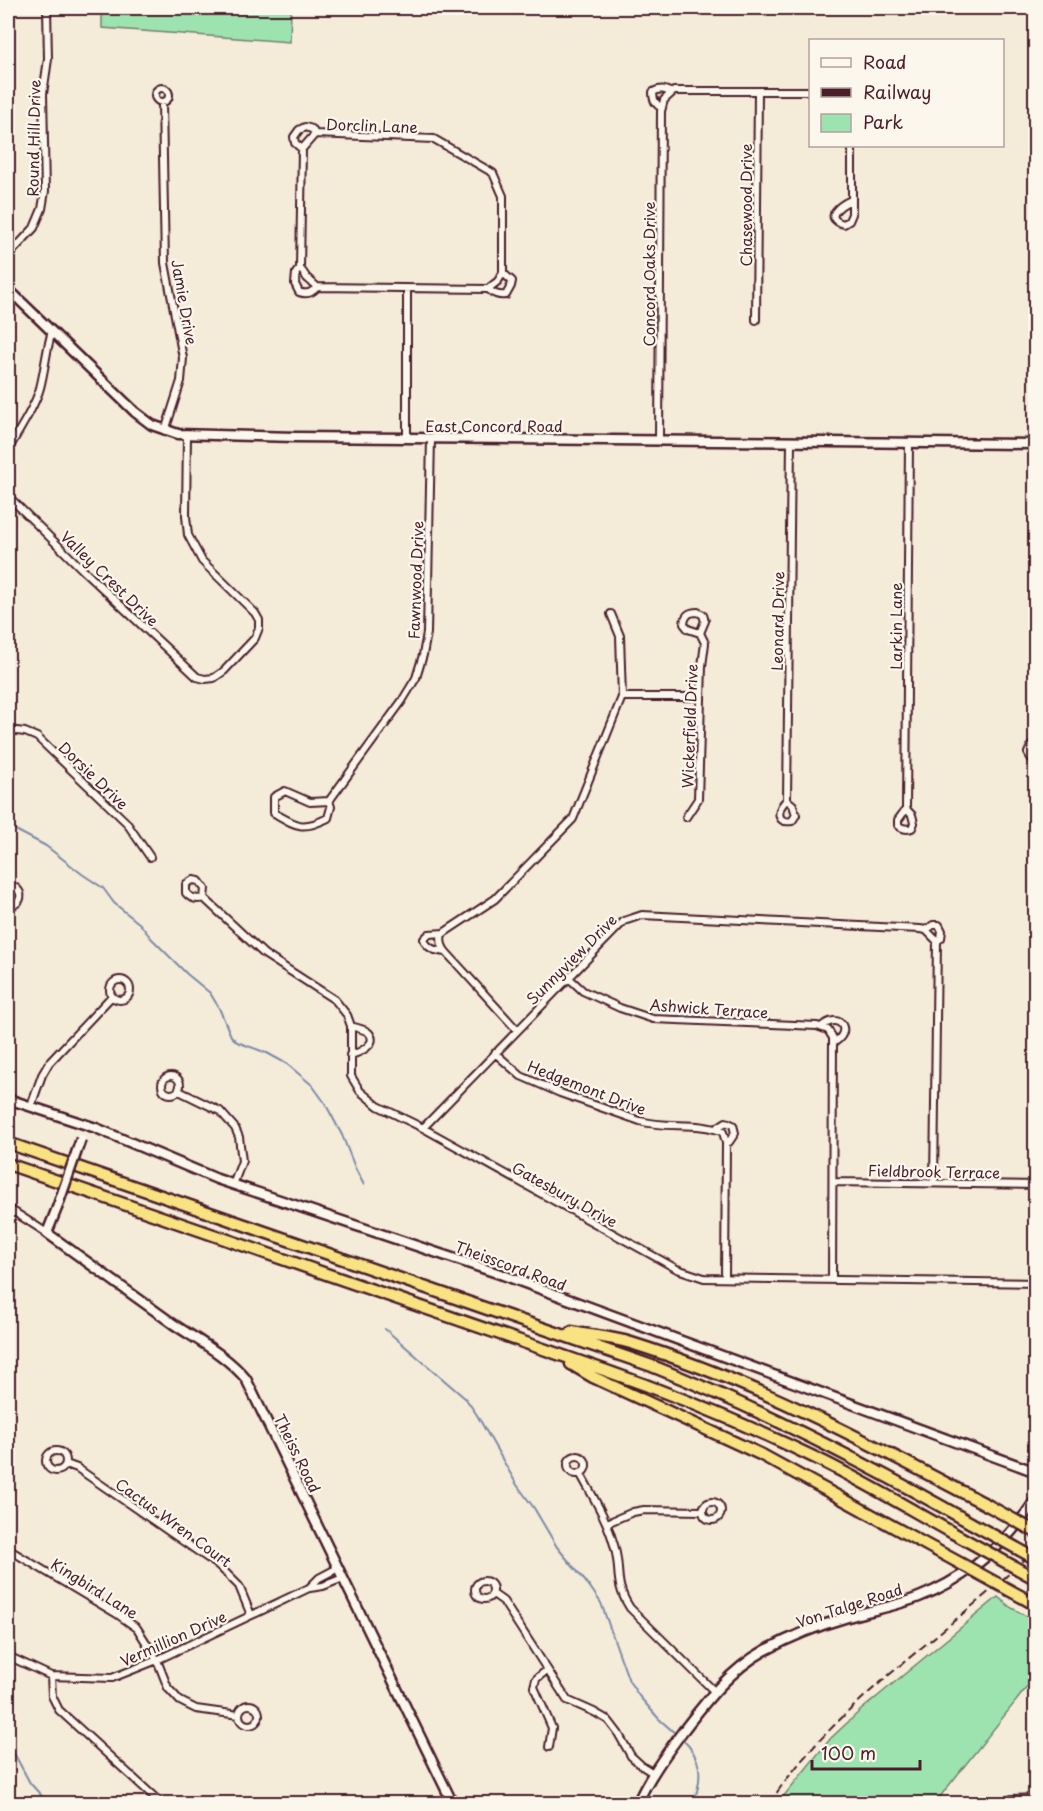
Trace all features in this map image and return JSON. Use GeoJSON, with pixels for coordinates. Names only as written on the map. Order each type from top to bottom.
{"type":"FeatureCollection","features":[{"type":"Feature","properties":{"kind":"highway"},"geometry":{"type":"LineString","coordinates":[[8,1143],[652,1366],[763,1413],[870,1466],[1035,1558]]}},
{"type":"Feature","properties":{"kind":"highway"},"geometry":{"type":"LineString","coordinates":[[8,1164],[670,1394],[826,1463],[1035,1579]]}},
{"type":"Feature","properties":{"kind":"highway"},"geometry":{"type":"LineString","coordinates":[[539,1327],[628,1342],[720,1376],[839,1428],[1035,1532]]}},
{"type":"Feature","properties":{"kind":"highway"},"geometry":{"type":"LineString","coordinates":[[553,1353],[593,1377],[762,1455],[1035,1605]]}},
{"type":"Feature","properties":{"kind":"street","name":"Round Hill Drive"},"geometry":{"type":"LineString","coordinates":[[8,256],[34,228],[42,210],[45,191],[43,94],[48,59],[48,8]]}},
{"type":"Feature","properties":{"kind":"street","name":"Concord Oaks Drive"},"geometry":{"type":"LineString","coordinates":[[659,440],[662,108],[653,99],[653,92],[658,89],[672,93],[674,91],[809,91]]}},
{"type":"Feature","properties":{"kind":"street","name":"Chasewood Drive"},"geometry":{"type":"LineString","coordinates":[[756,320],[758,91]]}},
{"type":"Feature","properties":{"kind":"street"},"geometry":{"type":"LineString","coordinates":[[662,108],[664,100],[672,93]]}},
{"type":"Feature","properties":{"kind":"street","name":"Jamie Drive"},"geometry":{"type":"LineString","coordinates":[[162,103],[165,263],[183,358],[181,381],[165,431]]}},
{"type":"Feature","properties":{"kind":"street"},"geometry":{"type":"LineString","coordinates":[[302,149],[296,143],[294,136],[299,130],[312,129],[315,134]]}},
{"type":"Feature","properties":{"kind":"street","name":"Dorclin Lane"},"geometry":{"type":"LineString","coordinates":[[315,134],[434,139],[492,173],[503,196],[503,273],[512,281],[506,295],[494,294],[488,289],[317,287],[308,294],[299,292],[295,278],[300,268],[302,149],[315,134]]}},
{"type":"Feature","properties":{"kind":"street"},"geometry":{"type":"LineString","coordinates":[[851,200],[852,147]]}},
{"type":"Feature","properties":{"kind":"street"},"geometry":{"type":"LineString","coordinates":[[300,268],[317,287]]}},
{"type":"Feature","properties":{"kind":"street"},"geometry":{"type":"LineString","coordinates":[[488,289],[498,281],[503,273]]}},
{"type":"Feature","properties":{"kind":"street","name":"East Concord Road"},"geometry":{"type":"LineString","coordinates":[[8,289],[135,412],[152,425],[165,431],[187,435],[1035,444]]}},
{"type":"Feature","properties":{"kind":"street"},"geometry":{"type":"LineString","coordinates":[[406,438],[407,289]]}},
{"type":"Feature","properties":{"kind":"street"},"geometry":{"type":"LineString","coordinates":[[8,451],[10,439],[28,415],[40,388],[51,331]]}},
{"type":"Feature","properties":{"kind":"street","name":"Valley Crest Drive"},"geometry":{"type":"LineString","coordinates":[[8,496],[84,572],[197,677],[214,678],[224,671],[255,638],[259,620],[255,613],[202,561],[188,535],[186,516],[187,435]]}},
{"type":"Feature","properties":{"kind":"street","name":"Fawnwood Drive"},"geometry":{"type":"LineString","coordinates":[[329,801],[402,701],[416,678],[423,655],[427,633],[431,438]]}},
{"type":"Feature","properties":{"kind":"street","name":"Leonard Drive"},"geometry":{"type":"LineString","coordinates":[[787,800],[791,442]]}},
{"type":"Feature","properties":{"kind":"street","name":"Larkin Lane"},"geometry":{"type":"LineString","coordinates":[[906,808],[909,443]]}},
{"type":"Feature","properties":{"kind":"street"},"geometry":{"type":"LineString","coordinates":[[518,1030],[446,952],[440,940],[444,933],[495,899],[573,819],[622,697],[620,636],[611,614]]}},
{"type":"Feature","properties":{"kind":"street","name":"Wickerfield Drive"},"geometry":{"type":"LineString","coordinates":[[686,817],[698,799],[702,666],[705,643],[700,633]]}},
{"type":"Feature","properties":{"kind":"street"},"geometry":{"type":"LineString","coordinates":[[622,697],[701,697]]}},
{"type":"Feature","properties":{"kind":"street","name":"Dorsie Drive"},"geometry":{"type":"LineString","coordinates":[[8,730],[25,732],[37,737],[126,822],[150,857]]}},
{"type":"Feature","properties":{"kind":"street"},"geometry":{"type":"LineString","coordinates":[[1035,744],[1031,746],[1028,753],[1035,760]]}},
{"type":"Feature","properties":{"kind":"street","name":"Fawnwood Drive"},"geometry":{"type":"LineString","coordinates":[[285,791],[310,802],[329,801],[331,807],[328,818],[315,824],[297,826],[274,813],[274,797],[285,791]]}},
{"type":"Feature","properties":{"kind":"street"},"geometry":{"type":"LineString","coordinates":[[8,886],[16,887],[21,897],[14,906],[8,906]]}},
{"type":"Feature","properties":{"kind":"street"},"geometry":{"type":"LineString","coordinates":[[204,898],[264,954],[335,1000],[347,1014],[351,1026],[367,1031],[372,1040],[370,1044],[362,1051],[350,1055]]}},
{"type":"Feature","properties":{"kind":"street","name":"Sunnyview Drive"},"geometry":{"type":"LineString","coordinates":[[423,1128],[624,921],[642,915],[926,930]]}},
{"type":"Feature","properties":{"kind":"street"},"geometry":{"type":"LineString","coordinates":[[934,1183],[937,941],[941,938],[942,931],[939,925],[933,925],[926,930],[937,941]]}},
{"type":"Feature","properties":{"kind":"street"},"geometry":{"type":"LineString","coordinates":[[444,933],[429,934],[424,939],[432,949],[446,952]]}},
{"type":"Feature","properties":{"kind":"street","name":"Ashwick Terrace"},"geometry":{"type":"LineString","coordinates":[[569,978],[584,991],[611,1004],[653,1018],[820,1028],[831,1020],[841,1024],[843,1033],[839,1039],[832,1042],[832,1280]]}},
{"type":"Feature","properties":{"kind":"street"},"geometry":{"type":"LineString","coordinates":[[31,1106],[42,1075],[49,1063],[111,997]]}},
{"type":"Feature","properties":{"kind":"street","name":"Gatesbury Drive"},"geometry":{"type":"LineString","coordinates":[[351,1026],[351,1076],[360,1091],[378,1106],[423,1128],[677,1269],[704,1278],[1035,1283]]}},
{"type":"Feature","properties":{"kind":"street"},"geometry":{"type":"LineString","coordinates":[[820,1028],[828,1030],[832,1042]]}},
{"type":"Feature","properties":{"kind":"street","name":"Hedgemont Drive"},"geometry":{"type":"LineString","coordinates":[[495,1053],[521,1076],[560,1093],[651,1125],[715,1129],[726,1122],[734,1125],[735,1133],[726,1142],[725,1278]]}},
{"type":"Feature","properties":{"kind":"street"},"geometry":{"type":"LineString","coordinates":[[178,1090],[220,1111],[235,1128],[239,1137],[242,1161],[233,1185]]}},
{"type":"Feature","properties":{"kind":"street"},"geometry":{"type":"LineString","coordinates":[[8,1099],[85,1125],[47,1233]]}},
{"type":"Feature","properties":{"kind":"street","name":"Theisscord Road"},"geometry":{"type":"LineString","coordinates":[[85,1125],[233,1185],[503,1275],[1035,1472]]}},
{"type":"Feature","properties":{"kind":"street"},"geometry":{"type":"LineString","coordinates":[[715,1129],[723,1132],[726,1142]]}},
{"type":"Feature","properties":{"kind":"street","name":"Fieldbrook Terrace"},"geometry":{"type":"LineString","coordinates":[[833,1182],[1035,1185]]}},
{"type":"Feature","properties":{"kind":"street","name":"Theiss Road"},"geometry":{"type":"LineString","coordinates":[[8,1208],[218,1354],[241,1373],[259,1404],[453,1803]]}},
{"type":"Feature","properties":{"kind":"street","name":"Cactus Wren Court"},"geometry":{"type":"LineString","coordinates":[[66,1464],[77,1468],[219,1566],[239,1586],[251,1615]]}},
{"type":"Feature","properties":{"kind":"street"},"geometry":{"type":"LineString","coordinates":[[580,1473],[607,1523],[615,1548],[622,1597],[630,1608],[714,1691]]}},
{"type":"Feature","properties":{"kind":"street","name":"Von Talge Road"},"geometry":{"type":"LineString","coordinates":[[637,1803],[653,1773],[674,1742],[714,1691],[744,1664],[780,1643],[820,1626],[906,1601],[949,1583],[994,1551],[1020,1521],[1035,1499]]}},
{"type":"Feature","properties":{"kind":"street"},"geometry":{"type":"LineString","coordinates":[[607,1523],[644,1510],[702,1511]]}},
{"type":"Feature","properties":{"kind":"street","name":"Kingbird Lane"},"geometry":{"type":"LineString","coordinates":[[8,1540],[8,1549],[137,1628],[157,1660],[168,1688],[180,1701],[196,1709],[239,1715]]}},
{"type":"Feature","properties":{"kind":"street","name":"Vermillion Drive"},"geometry":{"type":"LineString","coordinates":[[309,1588],[319,1578],[338,1568]]}},
{"type":"Feature","properties":{"kind":"street","name":"Vermillion Drive"},"geometry":{"type":"LineString","coordinates":[[8,1656],[51,1676],[112,1678],[157,1660],[309,1588],[323,1586],[343,1578]]}},
{"type":"Feature","properties":{"kind":"street"},"geometry":{"type":"LineString","coordinates":[[493,1594],[503,1601],[567,1700],[608,1720],[631,1756],[653,1773]]}},
{"type":"Feature","properties":{"kind":"street"},"geometry":{"type":"LineString","coordinates":[[547,1670],[536,1679],[534,1687],[552,1728],[549,1747]]}},
{"type":"Feature","properties":{"kind":"street"},"geometry":{"type":"LineString","coordinates":[[51,1676],[52,1696],[59,1710],[162,1803]]}},
{"type":"Feature","properties":{"kind":"street"},"geometry":{"type":"LineString","coordinates":[[1035,1698],[1035,1708]]}},
{"type":"Feature","properties":{"kind":"street"},"geometry":{"type":"LineString","coordinates":[[999,1803],[1012,1799],[1035,1798]]}},
{"type":"Feature","properties":{"kind":"green space"},"geometry":{"type":"Polygon","coordinates":[[[102,8],[291,8],[290,42],[102,28],[102,8]]]}},
{"type":"Feature","properties":{"kind":"green space"},"geometry":{"type":"Polygon","coordinates":[[[998,1597],[1010,1607],[1035,1621],[1035,1677],[935,1803],[778,1803],[831,1738],[861,1710],[998,1597]]]}},
{"type":"Feature","properties":{"kind":"waterway"},"geometry":{"type":"LineString","coordinates":[[8,826],[46,846],[103,888],[114,903],[140,924],[187,974],[210,993],[231,1036],[237,1042],[267,1053],[287,1064],[312,1085],[325,1103],[342,1135],[364,1185]]}},
{"type":"Feature","properties":{"kind":"waterway"},"geometry":{"type":"LineString","coordinates":[[385,1329],[466,1399],[557,1547],[601,1603],[629,1681],[659,1719],[677,1735]]}},
{"type":"Feature","properties":{"kind":"waterway"},"geometry":{"type":"LineString","coordinates":[[681,1738],[694,1753],[699,1768],[698,1785],[693,1804]]}},
{"type":"Feature","properties":{"kind":"waterway"},"geometry":{"type":"LineString","coordinates":[[8,1747],[15,1755],[30,1783],[49,1804]]}},
{"type":"Feature","properties":{"kind":"railway"},"geometry":{"type":"LineString","coordinates":[[769,1804],[791,1773],[842,1718],[898,1667],[992,1589],[1036,1548]]}}]}
